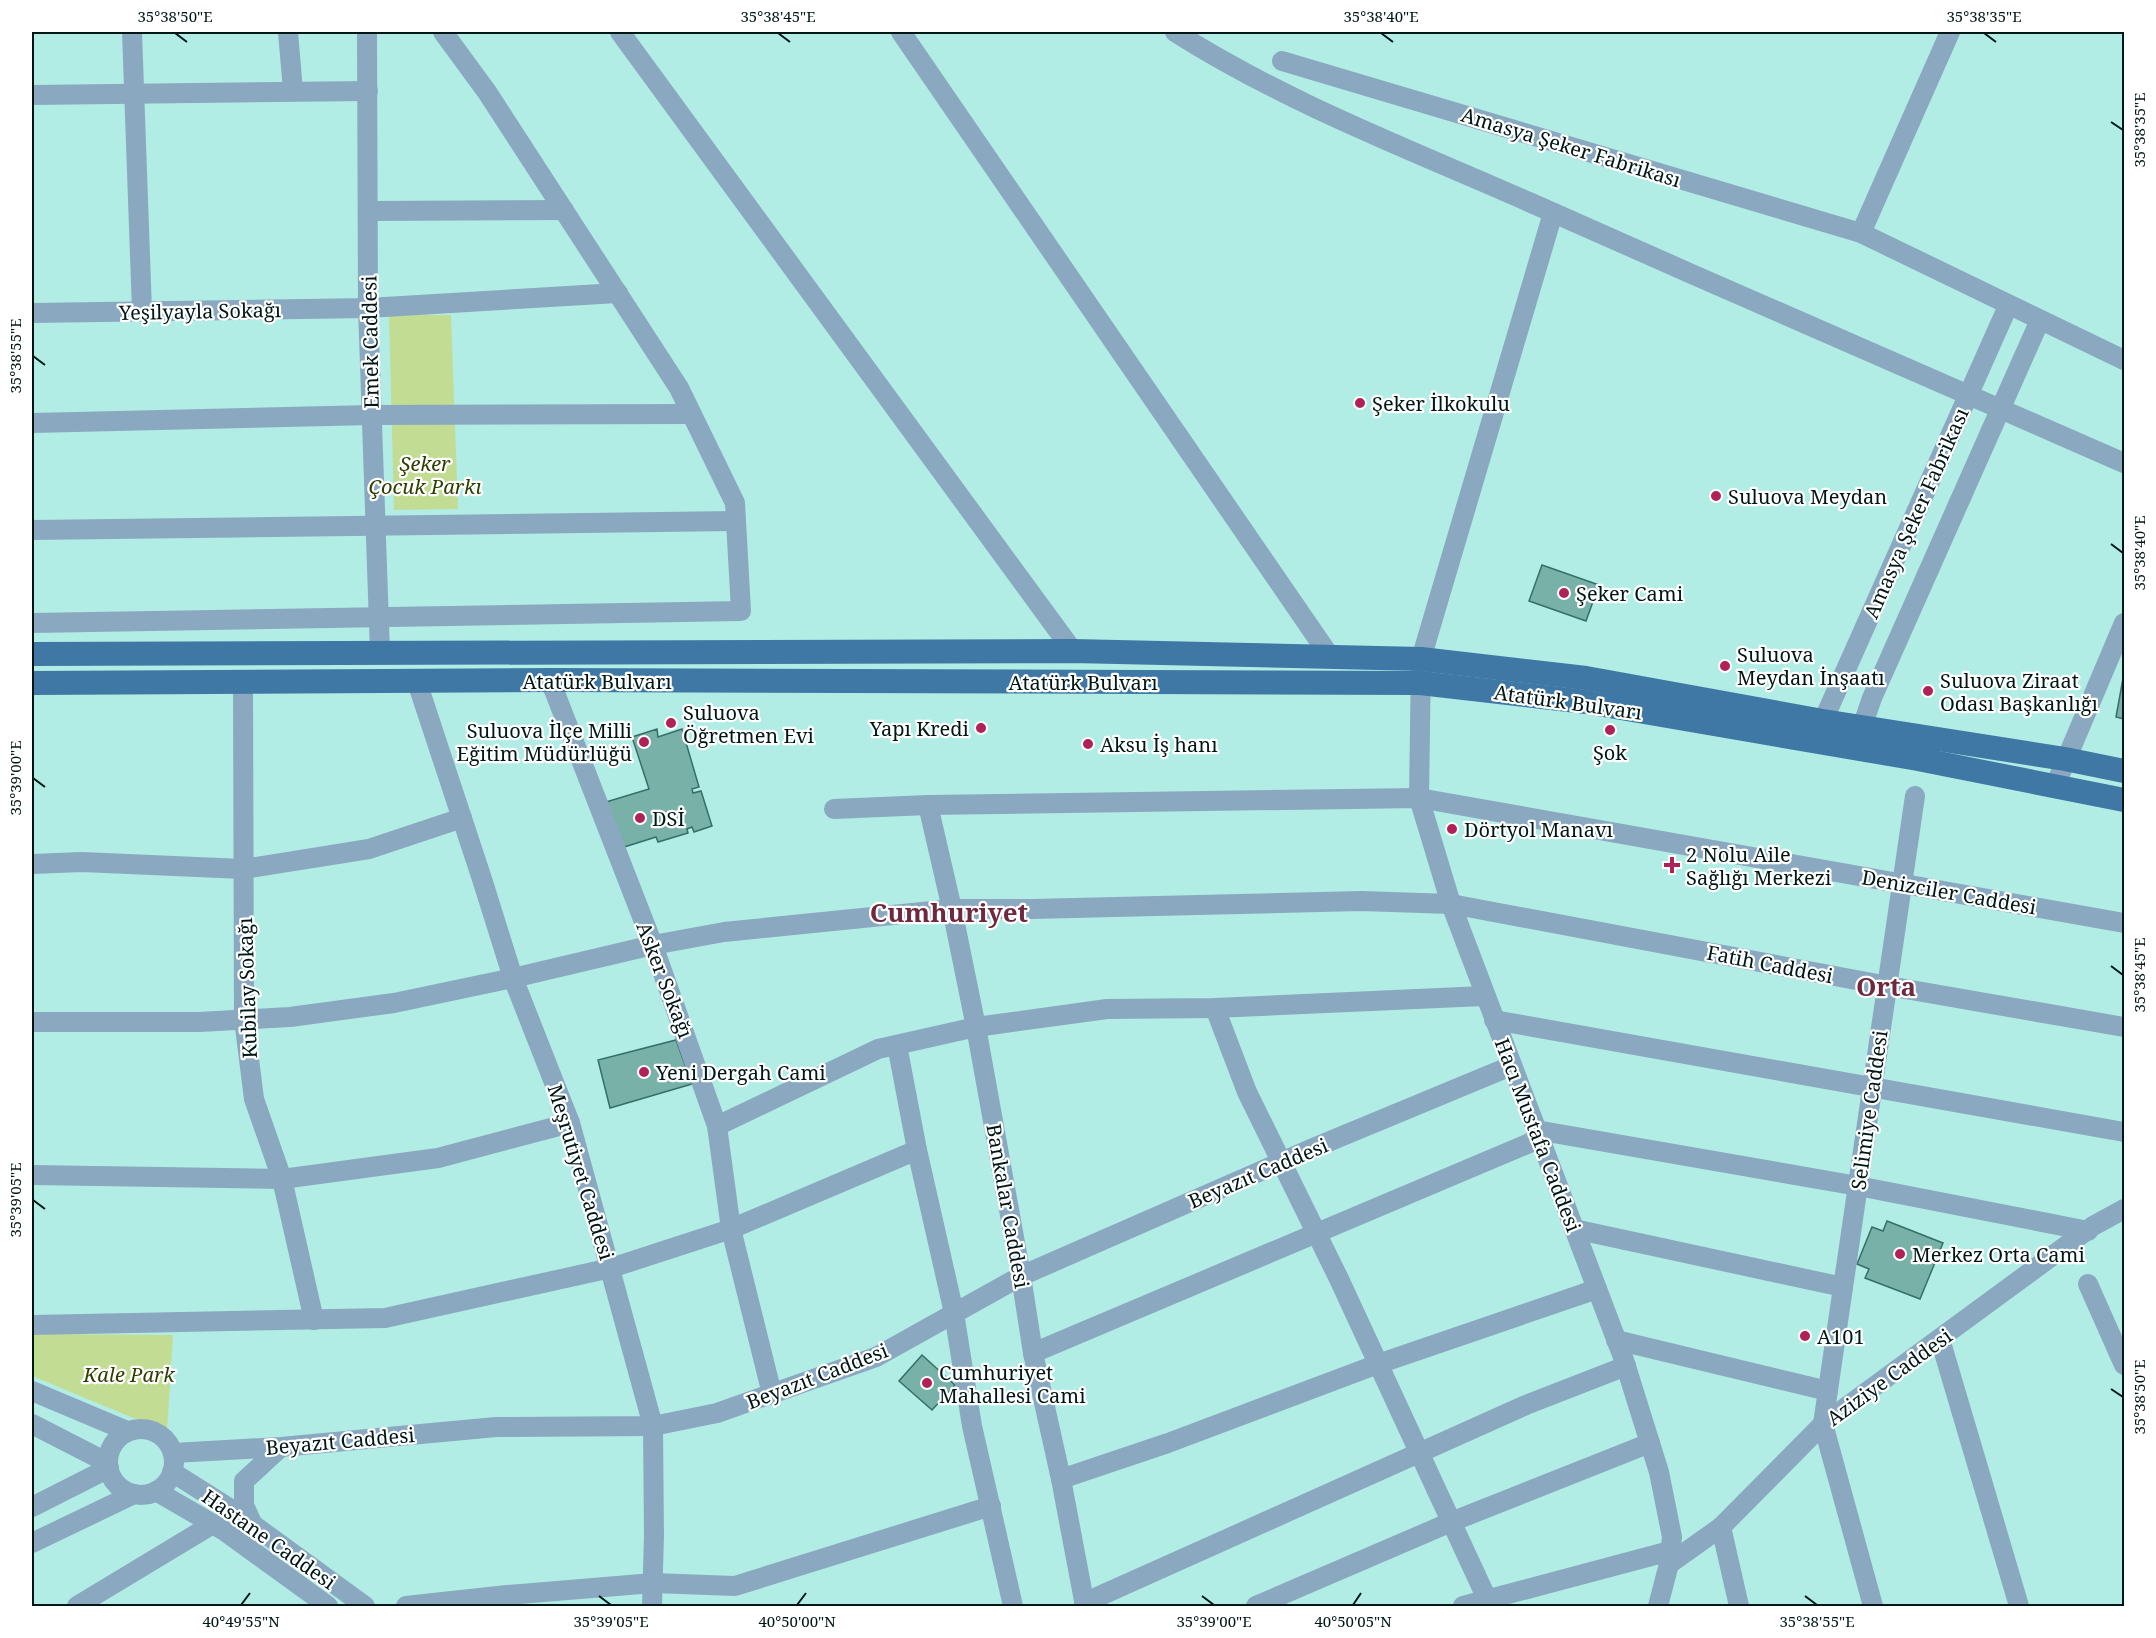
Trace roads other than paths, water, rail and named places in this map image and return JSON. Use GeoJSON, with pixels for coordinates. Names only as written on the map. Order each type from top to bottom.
{"type":"FeatureCollection","features":[{"type":"Feature","properties":{"kind":"main road","name":"Atatürk Bulvarı"},"geometry":{"type":"LineString","coordinates":[[32,654],[1073,651],[1331,658],[1420,671],[1918,759],[2124,800]]}},
{"type":"Feature","properties":{"kind":"main road","name":"Atatürk Bulvarı"},"geometry":{"type":"LineString","coordinates":[[32,683],[417,682],[1420,671],[1586,678],[1824,721],[2065,759],[2124,771]]}},
{"type":"Feature","properties":{"kind":"street"},"geometry":{"type":"LineString","coordinates":[[132,32],[142,311]]}},
{"type":"Feature","properties":{"kind":"street"},"geometry":{"type":"LineString","coordinates":[[288,32],[293,92]]}},
{"type":"Feature","properties":{"kind":"street","name":"Emek Caddesi"},"geometry":{"type":"LineString","coordinates":[[368,32],[368,308],[381,653]]}},
{"type":"Feature","properties":{"kind":"street"},"geometry":{"type":"LineString","coordinates":[[32,623],[741,611],[735,503],[678,388],[487,92],[443,32]]}},
{"type":"Feature","properties":{"kind":"street"},"geometry":{"type":"LineString","coordinates":[[620,32],[1073,651]]}},
{"type":"Feature","properties":{"kind":"street"},"geometry":{"type":"LineString","coordinates":[[901,32],[1331,658]]}},
{"type":"Feature","properties":{"kind":"street"},"geometry":{"type":"LineString","coordinates":[[1175,32],[1205,51],[1286,94],[2124,463]]}},
{"type":"Feature","properties":{"kind":"street"},"geometry":{"type":"LineString","coordinates":[[1861,233],[1950,32]]}},
{"type":"Feature","properties":{"kind":"street","name":"Amasya Şeker Fabrikası"},"geometry":{"type":"LineString","coordinates":[[1282,60],[1861,233],[2008,306],[2124,360]]}},
{"type":"Feature","properties":{"kind":"street"},"geometry":{"type":"LineString","coordinates":[[32,95],[368,91]]}},
{"type":"Feature","properties":{"kind":"street"},"geometry":{"type":"LineString","coordinates":[[368,211],[564,210]]}},
{"type":"Feature","properties":{"kind":"street","name":"Hacı Mustafa Caddesi"},"geometry":{"type":"LineString","coordinates":[[1553,213],[1420,671],[1419,798],[1451,904],[1626,1366],[1659,1472],[1672,1537],[1670,1558],[1658,1606]]}},
{"type":"Feature","properties":{"kind":"street","name":"Yeşilyayla Sokağı"},"geometry":{"type":"LineString","coordinates":[[32,313],[368,308],[618,293]]}},
{"type":"Feature","properties":{"kind":"street","name":"Amasya Şeker Fabrikası"},"geometry":{"type":"LineString","coordinates":[[1824,721],[2008,306]]}},
{"type":"Feature","properties":{"kind":"street","name":"Amasya Şeker Fabrikası"},"geometry":{"type":"LineString","coordinates":[[1862,727],[1872,698],[2040,320]]}},
{"type":"Feature","properties":{"kind":"street"},"geometry":{"type":"LineString","coordinates":[[32,423],[372,416],[691,414]]}},
{"type":"Feature","properties":{"kind":"street"},"geometry":{"type":"LineString","coordinates":[[32,530],[735,521]]}},
{"type":"Feature","properties":{"kind":"street"},"geometry":{"type":"LineString","coordinates":[[2055,786],[2124,623]]}},
{"type":"Feature","properties":{"kind":"street","name":"Asker Sokağı"},"geometry":{"type":"LineString","coordinates":[[550,680],[653,945],[717,1126],[730,1229],[772,1394]]}},
{"type":"Feature","properties":{"kind":"street","name":"Meşrutiyet Caddesi"},"geometry":{"type":"LineString","coordinates":[[417,682],[513,978],[570,1123],[653,1426],[652,1606]]}},
{"type":"Feature","properties":{"kind":"street","name":"Kubilay Sokağı"},"geometry":{"type":"LineString","coordinates":[[243,683],[244,1019],[254,1099],[282,1179],[314,1320]]}},
{"type":"Feature","properties":{"kind":"street","name":"Selimiye Caddesi"},"geometry":{"type":"LineString","coordinates":[[1823,1424],[1915,796]]}},
{"type":"Feature","properties":{"kind":"street","name":"Denizciler Caddesi"},"geometry":{"type":"LineString","coordinates":[[834,809],[928,805],[1419,798],[2124,923]]}},
{"type":"Feature","properties":{"kind":"street","name":"Bankalar Caddesi"},"geometry":{"type":"LineString","coordinates":[[928,805],[976,1027],[1033,1353],[1061,1479],[1085,1605]]}},
{"type":"Feature","properties":{"kind":"street"},"geometry":{"type":"LineString","coordinates":[[32,864],[82,862],[243,869],[369,849],[462,818]]}},
{"type":"Feature","properties":{"kind":"street","name":"Fatih Caddesi"},"geometry":{"type":"LineString","coordinates":[[32,1022],[290,1017],[394,1003],[653,945],[724,932],[952,909],[1360,901],[1451,904],[1887,986],[2124,1027]]}},
{"type":"Feature","properties":{"kind":"street"},"geometry":{"type":"LineString","coordinates":[[717,1126],[878,1049],[976,1027],[1107,1009],[1215,1008],[1485,996]]}},
{"type":"Feature","properties":{"kind":"street"},"geometry":{"type":"LineString","coordinates":[[1215,1008],[1247,1092],[1316,1232],[1487,1599]]}},
{"type":"Feature","properties":{"kind":"street"},"geometry":{"type":"LineString","coordinates":[[1494,1020],[2124,1132]]}},
{"type":"Feature","properties":{"kind":"street"},"geometry":{"type":"LineString","coordinates":[[897,1044],[917,1150],[954,1313],[972,1426],[1014,1606]]}},
{"type":"Feature","properties":{"kind":"street","name":"Beyazıt Caddesi"},"geometry":{"type":"LineString","coordinates":[[173,1453],[281,1447],[496,1427],[653,1426],[717,1413],[876,1357],[1021,1276],[1282,1162],[1511,1066]]}},
{"type":"Feature","properties":{"kind":"street"},"geometry":{"type":"LineString","coordinates":[[32,1175],[282,1179],[438,1158],[570,1123]]}},
{"type":"Feature","properties":{"kind":"street"},"geometry":{"type":"LineString","coordinates":[[1033,1353],[1316,1232],[1537,1134],[1858,1185],[2088,1231]]}},
{"type":"Feature","properties":{"kind":"street"},"geometry":{"type":"LineString","coordinates":[[32,1325],[385,1318],[610,1268],[730,1229],[917,1150]]}},
{"type":"Feature","properties":{"kind":"street","name":"Aziziye Caddesi"},"geometry":{"type":"LineString","coordinates":[[1670,1558],[1721,1527],[1823,1424],[2088,1231],[2124,1209]]}},
{"type":"Feature","properties":{"kind":"street"},"geometry":{"type":"LineString","coordinates":[[1574,1229],[1843,1287]]}},
{"type":"Feature","properties":{"kind":"street"},"geometry":{"type":"LineString","coordinates":[[2088,1284],[2124,1365]]}},
{"type":"Feature","properties":{"kind":"street"},"geometry":{"type":"LineString","coordinates":[[1061,1479],[1168,1443],[1378,1364],[1597,1289]]}},
{"type":"Feature","properties":{"kind":"street"},"geometry":{"type":"LineString","coordinates":[[1940,1339],[2019,1606]]}},
{"type":"Feature","properties":{"kind":"street"},"geometry":{"type":"LineString","coordinates":[[1616,1340],[1828,1391]]}},
{"type":"Feature","properties":{"kind":"street"},"geometry":{"type":"LineString","coordinates":[[1085,1605],[1418,1452],[1526,1405],[1626,1366]]}},
{"type":"Feature","properties":{"kind":"street"},"geometry":{"type":"LineString","coordinates":[[32,1391],[128,1431]]}},
{"type":"Feature","properties":{"kind":"street"},"geometry":{"type":"LineString","coordinates":[[32,1424],[108,1466],[118,1485],[134,1494],[145,1495],[156,1491],[169,1480],[172,1473],[173,1453],[168,1442],[160,1434],[150,1430],[128,1431],[113,1445],[108,1466],[32,1507]]}},
{"type":"Feature","properties":{"kind":"street"},"geometry":{"type":"LineString","coordinates":[[1823,1424],[1872,1606]]}},
{"type":"Feature","properties":{"kind":"street"},"geometry":{"type":"LineString","coordinates":[[1256,1606],[1451,1522],[1650,1443]]}},
{"type":"Feature","properties":{"kind":"street"},"geometry":{"type":"LineString","coordinates":[[252,1523],[244,1505],[244,1481],[281,1447]]}},
{"type":"Feature","properties":{"kind":"street","name":"Hastane Caddesi"},"geometry":{"type":"LineString","coordinates":[[172,1473],[252,1523],[365,1606]]}},
{"type":"Feature","properties":{"kind":"street","name":"Hastane Caddesi"},"geometry":{"type":"LineString","coordinates":[[156,1491],[213,1524],[328,1606]]}},
{"type":"Feature","properties":{"kind":"street"},"geometry":{"type":"LineString","coordinates":[[32,1543],[134,1494]]}},
{"type":"Feature","properties":{"kind":"street"},"geometry":{"type":"LineString","coordinates":[[406,1606],[652,1583],[735,1586],[991,1506]]}},
{"type":"Feature","properties":{"kind":"street"},"geometry":{"type":"LineString","coordinates":[[77,1606],[213,1524]]}},
{"type":"Feature","properties":{"kind":"street"},"geometry":{"type":"LineString","coordinates":[[1721,1527],[1739,1606]]}},
{"type":"Feature","properties":{"kind":"street"},"geometry":{"type":"LineString","coordinates":[[1463,1606],[1670,1558]]}},
{"type":"Feature","properties":{"kind":"place","name":"Şeker İlkokulu"},"geometry":{"type":"Point","coordinates":[1360,403]}},
{"type":"Feature","properties":{"kind":"place","name":"Suluova Meydan"},"geometry":{"type":"Point","coordinates":[1716,496]}},
{"type":"Feature","properties":{"kind":"place","name":"Şeker Cami"},"geometry":{"type":"Point","coordinates":[1564,593]}},
{"type":"Feature","properties":{"kind":"place","name":"Suluova Meydan İnşaatı"},"geometry":{"type":"Point","coordinates":[1725,666]}},
{"type":"Feature","properties":{"kind":"place","name":"Suluova Ziraat Odası Başkanlığı"},"geometry":{"type":"Point","coordinates":[1928,691]}},
{"type":"Feature","properties":{"kind":"place","name":"Suluova Öğretmen Evi"},"geometry":{"type":"Point","coordinates":[671,723]}},
{"type":"Feature","properties":{"kind":"place","name":"Yapı Kredi"},"geometry":{"type":"Point","coordinates":[981,728]}},
{"type":"Feature","properties":{"kind":"place","name":"Şok"},"geometry":{"type":"Point","coordinates":[1610,730]}},
{"type":"Feature","properties":{"kind":"place","name":"Suluova İlçe Milli Eğitim Müdürlüğü"},"geometry":{"type":"Point","coordinates":[644,742]}},
{"type":"Feature","properties":{"kind":"place","name":"Aksu İş hanı"},"geometry":{"type":"Point","coordinates":[1088,744]}},
{"type":"Feature","properties":{"kind":"place","name":"DSİ"},"geometry":{"type":"Point","coordinates":[640,818]}},
{"type":"Feature","properties":{"kind":"place","name":"Dörtyol Manavı"},"geometry":{"type":"Point","coordinates":[1452,829]}},
{"type":"Feature","properties":{"kind":"place","name":"2 Nolu Aile Sağlığı Merkezi"},"geometry":{"type":"Point","coordinates":[1672,865]}},
{"type":"Feature","properties":{"kind":"place","name":"Yeni Dergah Cami"},"geometry":{"type":"Point","coordinates":[644,1072]}},
{"type":"Feature","properties":{"kind":"place","name":"Merkez Orta Cami"},"geometry":{"type":"Point","coordinates":[1900,1254]}},
{"type":"Feature","properties":{"kind":"place","name":"A101"},"geometry":{"type":"Point","coordinates":[1805,1336]}},
{"type":"Feature","properties":{"kind":"place","name":"Cumhuriyet Mahallesi Cami"},"geometry":{"type":"Point","coordinates":[927,1383]}},
{"type":"Feature","properties":{"kind":"district","name":"Cumhuriyet"},"geometry":{"type":"Point","coordinates":[949,912]}},
{"type":"Feature","properties":{"kind":"district","name":"Orta"},"geometry":{"type":"Point","coordinates":[1886,986]}},
{"type":"Feature","properties":{"kind":"park label","name":"Şeker Çocuk Parkı"},"geometry":{"type":"Point","coordinates":[425,474]}},
{"type":"Feature","properties":{"kind":"park label","name":"Kale Park"},"geometry":{"type":"Point","coordinates":[129,1374]}}]}
